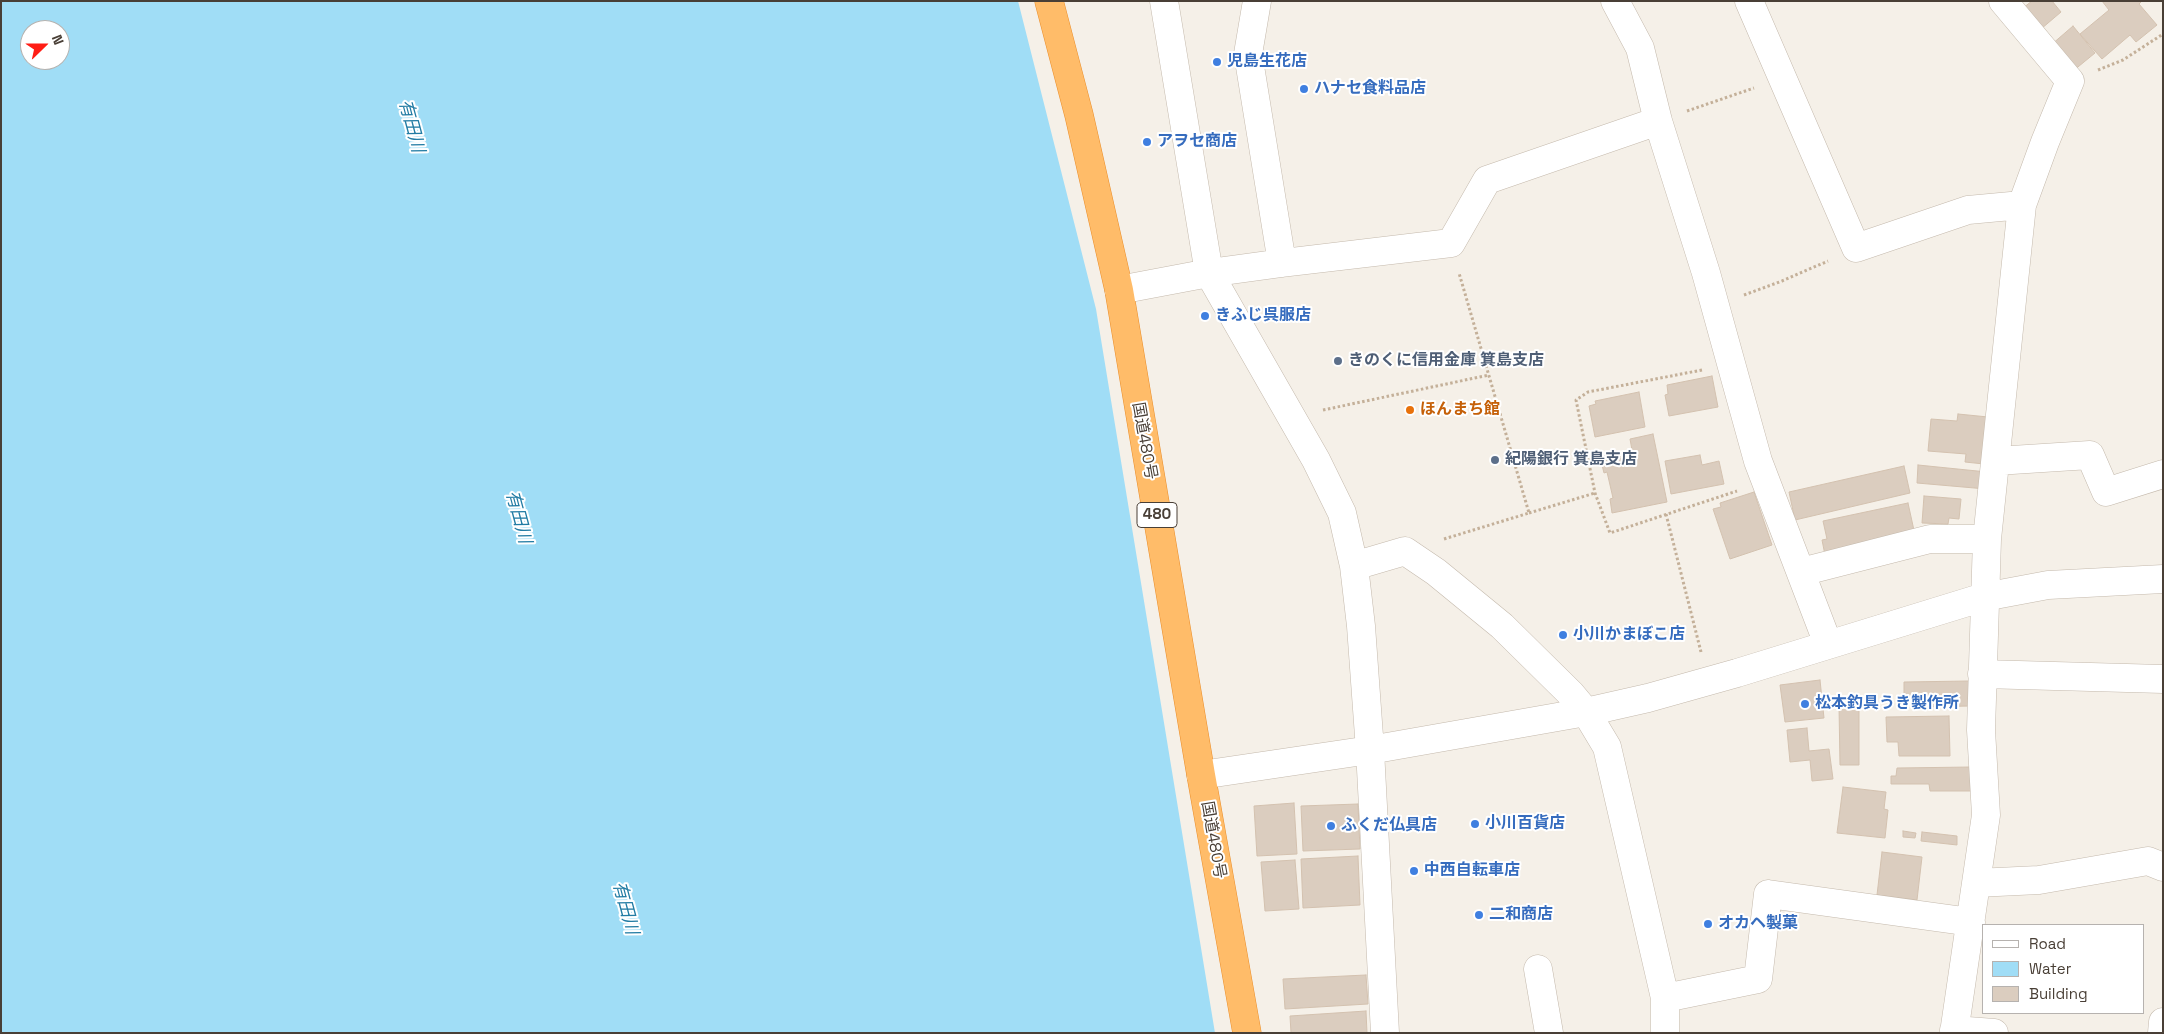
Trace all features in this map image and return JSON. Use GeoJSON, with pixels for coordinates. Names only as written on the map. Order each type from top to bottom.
{"type":"FeatureCollection","features":[{"type":"Feature","properties":{"kind":"highway","name":"国道480号"},"geometry":{"type":"LineString","coordinates":[[1049,1],[1079,115],[1119,290],[1201,775],[1248,1033]]}},
{"type":"Feature","properties":{"kind":"street"},"geometry":{"type":"LineString","coordinates":[[1164,1],[1209,273],[1316,460],[1342,513],[1354,566],[1361,626],[1370,750],[1385,1033]]}},
{"type":"Feature","properties":{"kind":"street"},"geometry":{"type":"LineString","coordinates":[[1257,1],[1248,54],[1282,263]]}},
{"type":"Feature","properties":{"kind":"street"},"geometry":{"type":"LineString","coordinates":[[1615,1],[1640,48],[1658,121],[1715,305],[1758,461],[1828,644]]}},
{"type":"Feature","properties":{"kind":"street"},"geometry":{"type":"LineString","coordinates":[[1749,1],[1856,248],[1968,210],[2022,205]]}},
{"type":"Feature","properties":{"kind":"street"},"geometry":{"type":"LineString","coordinates":[[1994,1033],[1954,1032],[1986,815],[1981,730],[1987,539],[2022,205],[2070,81],[2003,1]]}},
{"type":"Feature","properties":{"kind":"street"},"geometry":{"type":"LineString","coordinates":[[1119,290],[1209,273],[1451,243],[1487,180],[1658,121]]}},
{"type":"Feature","properties":{"kind":"street"},"geometry":{"type":"LineString","coordinates":[[1996,461],[2090,455],[2106,492],[2163,474]]}},
{"type":"Feature","properties":{"kind":"street"},"geometry":{"type":"LineString","coordinates":[[1801,572],[1930,539],[1987,539]]}},
{"type":"Feature","properties":{"kind":"street"},"geometry":{"type":"LineString","coordinates":[[1354,566],[1405,551],[1436,572],[1502,626],[1586,712],[1607,747],[1665,998],[1665,1033]]}},
{"type":"Feature","properties":{"kind":"street"},"geometry":{"type":"LineString","coordinates":[[1201,775],[1370,750],[1586,712],[1648,698],[1984,596],[2048,585],[2163,579]]}},
{"type":"Feature","properties":{"kind":"street"},"geometry":{"type":"LineString","coordinates":[[1982,674],[2163,679]]}},
{"type":"Feature","properties":{"kind":"street"},"geometry":{"type":"LineString","coordinates":[[1976,883],[2039,880],[2148,861],[2163,866]]}},
{"type":"Feature","properties":{"kind":"street"},"geometry":{"type":"LineString","coordinates":[[1665,998],[1758,979],[1768,894],[1971,922]]}},
{"type":"Feature","properties":{"kind":"street"},"geometry":{"type":"LineString","coordinates":[[1538,969],[1549,1033]]}},
{"type":"Feature","properties":{"kind":"street"},"geometry":{"type":"LineString","coordinates":[[2162,1033],[2163,1022]]}},
{"type":"Feature","properties":{"kind":"path"},"geometry":{"type":"LineString","coordinates":[[2070,81],[2122,60],[2163,34]]}},
{"type":"Feature","properties":{"kind":"path"},"geometry":{"type":"LineString","coordinates":[[1658,121],[1783,78]]}},
{"type":"Feature","properties":{"kind":"path"},"geometry":{"type":"LineString","coordinates":[[1451,243],[1528,513]]}},
{"type":"Feature","properties":{"kind":"path"},"geometry":{"type":"LineString","coordinates":[[1715,305],[1782,281],[1856,248]]}},
{"type":"Feature","properties":{"kind":"path"},"geometry":{"type":"LineString","coordinates":[[1732,365],[1588,392],[1576,400],[1595,493],[1610,533],[1765,481]]}},
{"type":"Feature","properties":{"kind":"path"},"geometry":{"type":"LineString","coordinates":[[1292,416],[1489,375]]}},
{"type":"Feature","properties":{"kind":"path"},"geometry":{"type":"LineString","coordinates":[[1405,551],[1595,493]]}},
{"type":"Feature","properties":{"kind":"path"},"geometry":{"type":"LineString","coordinates":[[1666,514],[1708,681]]}},
{"type":"Feature","properties":{"kind":"water","name":"有田川"},"geometry":{"type":"Polygon","coordinates":[[[1,1],[1018,1],[1096,309],[1215,1033],[1,1033],[1,1]]]}},
{"type":"Feature","properties":{"kind":"building"},"geometry":{"type":"Polygon","coordinates":[[[2032,1],[2052,1],[2061,12],[2041,29],[2023,8],[2032,1]]]}},
{"type":"Feature","properties":{"kind":"building"},"geometry":{"type":"Polygon","coordinates":[[[2102,1],[2142,1],[2139,4],[2157,25],[2136,42],[2130,35],[2102,59],[2080,34],[2109,10],[2102,1]]]}},
{"type":"Feature","properties":{"kind":"building"},"geometry":{"type":"Polygon","coordinates":[[[2073,26],[2095,53],[2073,71],[2051,45],[2073,26]]]}},
{"type":"Feature","properties":{"kind":"building"},"geometry":{"type":"Polygon","coordinates":[[[1712,376],[1718,407],[1669,416],[1665,395],[1668,394],[1667,385],[1712,376]]]}},
{"type":"Feature","properties":{"kind":"building"},"geometry":{"type":"Polygon","coordinates":[[[1639,392],[1645,427],[1595,437],[1589,406],[1596,404],[1595,401],[1639,392]]]}},
{"type":"Feature","properties":{"kind":"building"},"geometry":{"type":"Polygon","coordinates":[[[1958,414],[1988,417],[1984,464],[1965,462],[1966,454],[1928,451],[1931,419],[1957,421],[1958,414]]]}},
{"type":"Feature","properties":{"kind":"building"},"geometry":{"type":"Polygon","coordinates":[[[1653,434],[1667,502],[1612,513],[1610,499],[1613,498],[1607,472],[1604,473],[1600,457],[1632,450],[1630,439],[1653,434]]]}},
{"type":"Feature","properties":{"kind":"building"},"geometry":{"type":"Polygon","coordinates":[[[1700,455],[1702,465],[1719,461],[1724,484],[1671,494],[1665,461],[1700,455]]]}},
{"type":"Feature","properties":{"kind":"building"},"geometry":{"type":"Polygon","coordinates":[[[1918,465],[1987,472],[1986,489],[1917,483],[1918,465]]]}},
{"type":"Feature","properties":{"kind":"building"},"geometry":{"type":"Polygon","coordinates":[[[1904,466],[1910,493],[1795,520],[1789,492],[1904,466]]]}},
{"type":"Feature","properties":{"kind":"building"},"geometry":{"type":"Polygon","coordinates":[[[1754,492],[1772,545],[1730,559],[1713,509],[1721,507],[1720,503],[1754,492]]]}},
{"type":"Feature","properties":{"kind":"building"},"geometry":{"type":"Polygon","coordinates":[[[1924,496],[1961,499],[1959,519],[1949,518],[1948,524],[1922,523],[1924,496]]]}},
{"type":"Feature","properties":{"kind":"building"},"geometry":{"type":"Polygon","coordinates":[[[1908,503],[1915,535],[1825,555],[1822,540],[1827,539],[1823,521],[1908,503]]]}},
{"type":"Feature","properties":{"kind":"building"},"geometry":{"type":"Polygon","coordinates":[[[1820,680],[1824,718],[1785,722],[1780,685],[1820,680]]]}},
{"type":"Feature","properties":{"kind":"building"},"geometry":{"type":"Polygon","coordinates":[[[1969,681],[1970,706],[1920,707],[1919,698],[1904,699],[1904,682],[1969,681]]]}},
{"type":"Feature","properties":{"kind":"building"},"geometry":{"type":"Polygon","coordinates":[[[1859,705],[1859,765],[1840,765],[1839,706],[1859,705]]]}},
{"type":"Feature","properties":{"kind":"building"},"geometry":{"type":"Polygon","coordinates":[[[1949,716],[1950,756],[1899,756],[1898,742],[1887,742],[1886,717],[1949,716]]]}},
{"type":"Feature","properties":{"kind":"building"},"geometry":{"type":"Polygon","coordinates":[[[1807,728],[1809,751],[1829,749],[1833,779],[1812,781],[1810,760],[1790,762],[1787,730],[1807,728]]]}},
{"type":"Feature","properties":{"kind":"building"},"geometry":{"type":"Polygon","coordinates":[[[1972,767],[1972,791],[1930,791],[1929,784],[1891,784],[1891,776],[1896,776],[1897,768],[1972,767]]]}},
{"type":"Feature","properties":{"kind":"building"},"geometry":{"type":"Polygon","coordinates":[[[1843,787],[1886,792],[1884,809],[1888,810],[1885,838],[1837,833],[1843,787]]]}},
{"type":"Feature","properties":{"kind":"building"},"geometry":{"type":"Polygon","coordinates":[[[1294,803],[1297,854],[1257,856],[1254,806],[1294,803]]]}},
{"type":"Feature","properties":{"kind":"building"},"geometry":{"type":"Polygon","coordinates":[[[1358,804],[1360,849],[1303,851],[1301,806],[1358,804]]]}},
{"type":"Feature","properties":{"kind":"building"},"geometry":{"type":"Polygon","coordinates":[[[1903,831],[1916,833],[1915,838],[1903,837],[1903,831]]]}},
{"type":"Feature","properties":{"kind":"building"},"geometry":{"type":"Polygon","coordinates":[[[1922,832],[1957,836],[1957,845],[1921,841],[1922,832]]]}},
{"type":"Feature","properties":{"kind":"building"},"geometry":{"type":"Polygon","coordinates":[[[1882,852],[1922,857],[1917,900],[1877,895],[1882,852]]]}},
{"type":"Feature","properties":{"kind":"building"},"geometry":{"type":"Polygon","coordinates":[[[1358,856],[1360,905],[1303,908],[1301,859],[1358,856]]]}},
{"type":"Feature","properties":{"kind":"building"},"geometry":{"type":"Polygon","coordinates":[[[1295,860],[1299,909],[1265,911],[1261,862],[1295,860]]]}},
{"type":"Feature","properties":{"kind":"building"},"geometry":{"type":"Polygon","coordinates":[[[1366,975],[1368,1004],[1285,1009],[1283,979],[1366,975]]]}},
{"type":"Feature","properties":{"kind":"building"},"geometry":{"type":"Polygon","coordinates":[[[1366,1011],[1367,1033],[1291,1033],[1290,1016],[1366,1011]]]}},
{"type":"Feature","properties":{"kind":"place","name":"児島生花店"},"geometry":{"type":"Point","coordinates":[1217,62]}},
{"type":"Feature","properties":{"kind":"place","name":"ハナセ食料品店"},"geometry":{"type":"Point","coordinates":[1304,89]}},
{"type":"Feature","properties":{"kind":"place","name":"アヲセ商店"},"geometry":{"type":"Point","coordinates":[1147,142]}},
{"type":"Feature","properties":{"kind":"place","name":"きふじ呉服店"},"geometry":{"type":"Point","coordinates":[1205,316]}},
{"type":"Feature","properties":{"kind":"place","name":"きのくに信用金庫 箕島支店"},"geometry":{"type":"Point","coordinates":[1338,361]}},
{"type":"Feature","properties":{"kind":"place","name":"ほんまち館"},"geometry":{"type":"Point","coordinates":[1410,410]}},
{"type":"Feature","properties":{"kind":"place","name":"紀陽銀行 箕島支店"},"geometry":{"type":"Point","coordinates":[1495,460]}},
{"type":"Feature","properties":{"kind":"place","name":"小川かまぼこ店"},"geometry":{"type":"Point","coordinates":[1563,635]}},
{"type":"Feature","properties":{"kind":"place","name":"松本釣具うき製作所"},"geometry":{"type":"Point","coordinates":[1805,704]}},
{"type":"Feature","properties":{"kind":"place","name":"小川百貨店"},"geometry":{"type":"Point","coordinates":[1475,824]}},
{"type":"Feature","properties":{"kind":"place","name":"ふくだ仏具店"},"geometry":{"type":"Point","coordinates":[1331,826]}},
{"type":"Feature","properties":{"kind":"place","name":"中西自転車店"},"geometry":{"type":"Point","coordinates":[1414,871]}},
{"type":"Feature","properties":{"kind":"place","name":"二和商店"},"geometry":{"type":"Point","coordinates":[1479,915]}},
{"type":"Feature","properties":{"kind":"place","name":"オカヘ製菓"},"geometry":{"type":"Point","coordinates":[1708,924]}}]}
